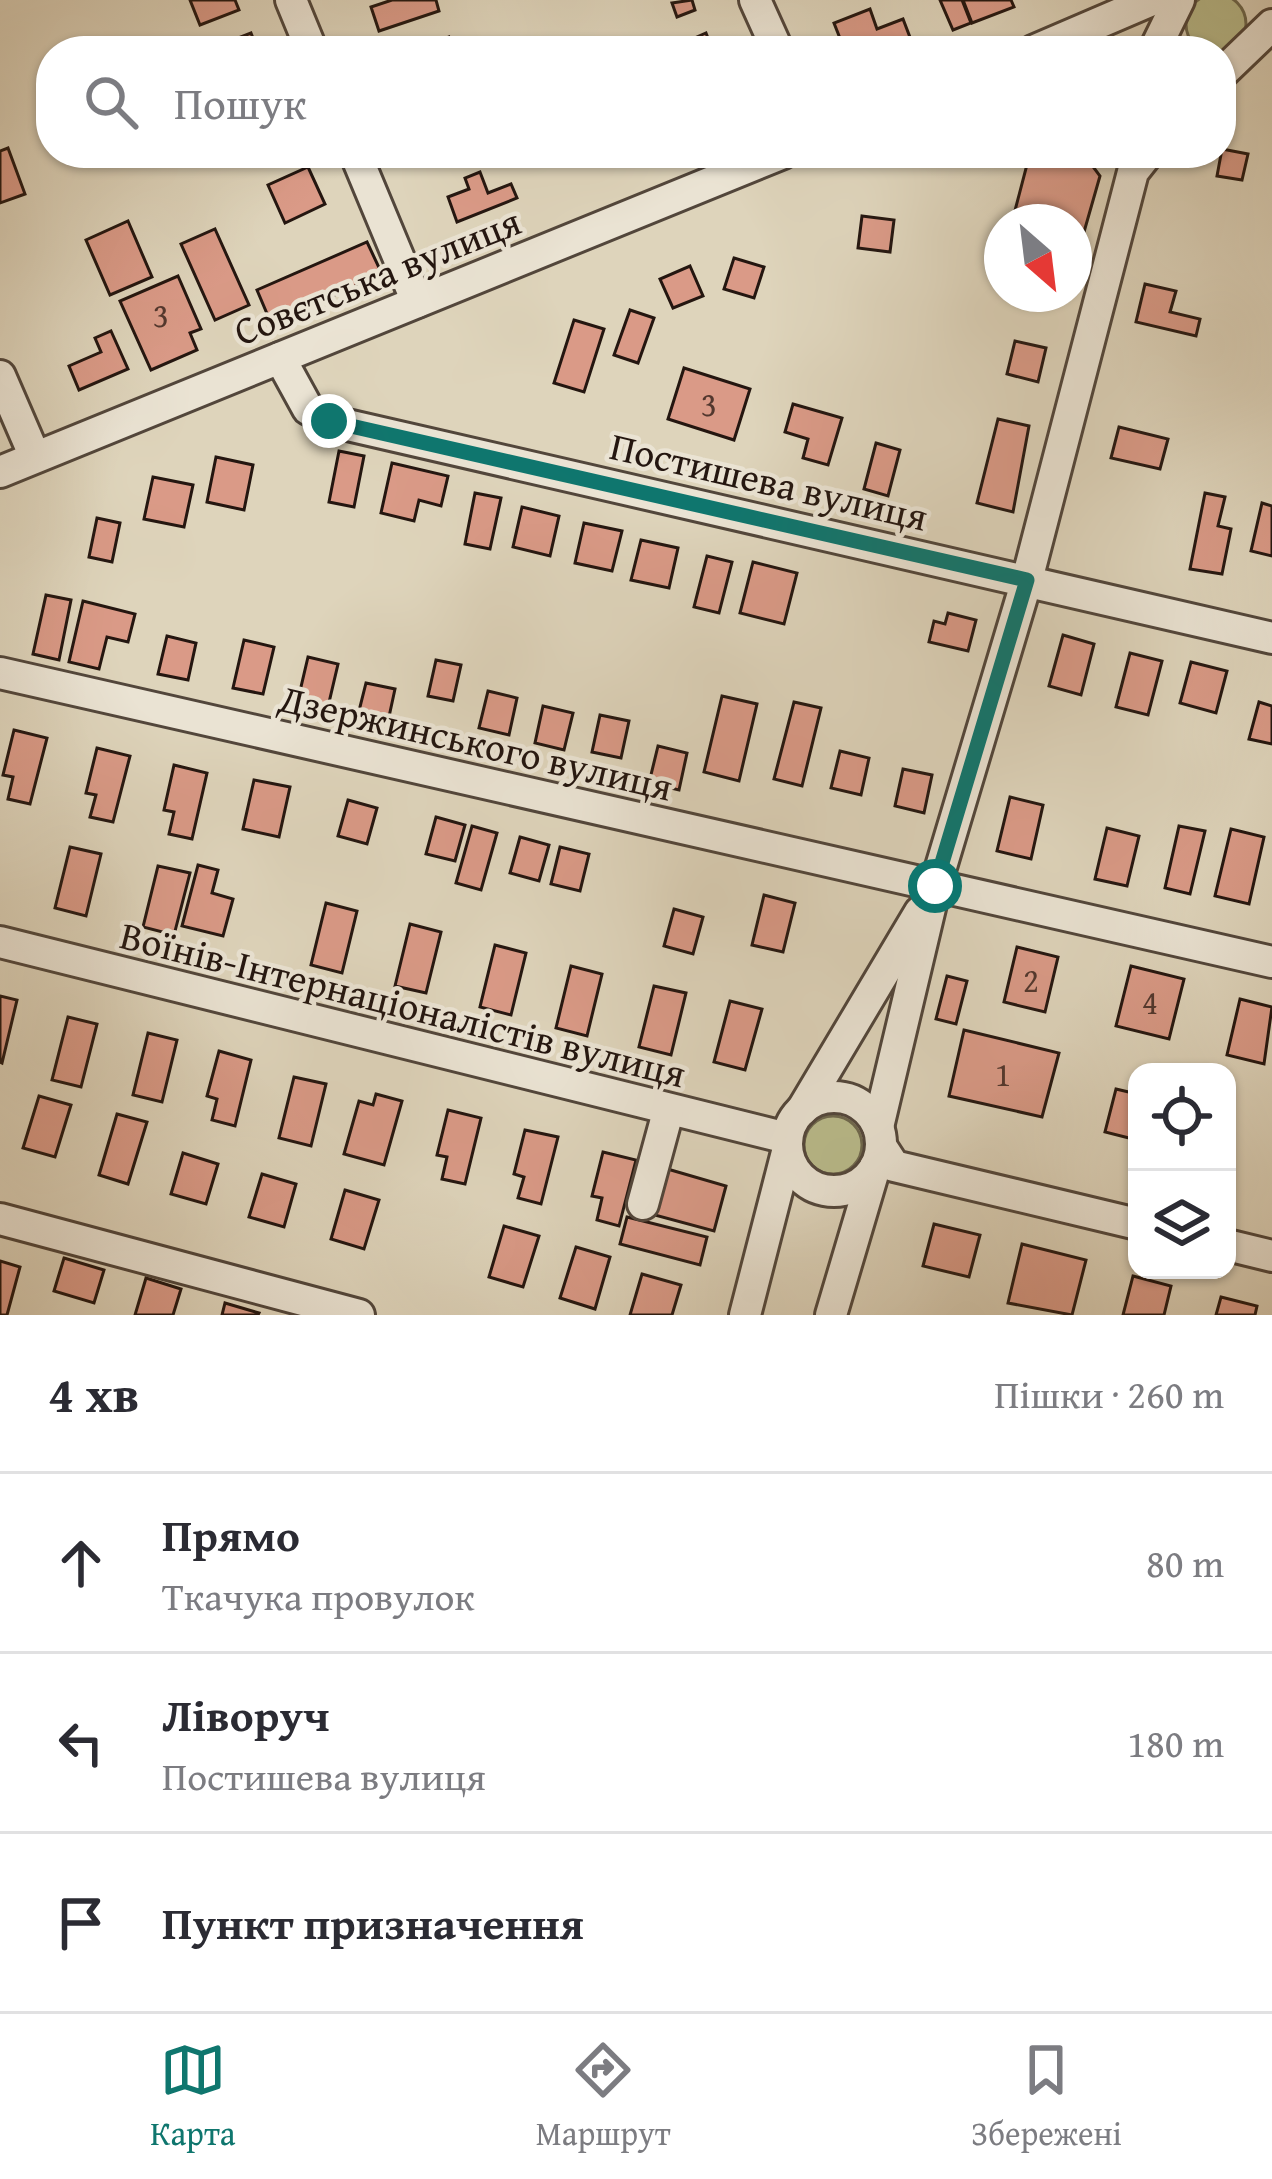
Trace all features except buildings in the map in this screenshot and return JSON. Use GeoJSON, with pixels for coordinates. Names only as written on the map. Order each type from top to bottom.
{"type":"FeatureCollection","features":[{"type":"Feature","properties":{"kind":"street"},"geometry":{"type":"LineString","coordinates":[[291,0],[306,36]]}},
{"type":"Feature","properties":{"kind":"street"},"geometry":{"type":"LineString","coordinates":[[755,0],[771,36]]}},
{"type":"Feature","properties":{"kind":"street"},"geometry":{"type":"LineString","coordinates":[[1068,36],[1152,0]]}},
{"type":"Feature","properties":{"kind":"street"},"geometry":{"type":"LineString","coordinates":[[1161,36],[1179,0]]}},
{"type":"Feature","properties":{"kind":"street"},"geometry":{"type":"LineString","coordinates":[[1236,55],[1268,21]]}},
{"type":"Feature","properties":{"kind":"street"},"geometry":{"type":"LineString","coordinates":[[361,168],[417,302]]}},
{"type":"Feature","properties":{"kind":"street","name":"Совєтська вулиця"},"geometry":{"type":"LineString","coordinates":[[0,472],[746,168]]}},
{"type":"Feature","properties":{"kind":"street"},"geometry":{"type":"LineString","coordinates":[[831,1315],[878,1147],[935,886],[1027,580],[1137,168]]}},
{"type":"Feature","properties":{"kind":"street","name":"Постишева вулиця"},"geometry":{"type":"LineString","coordinates":[[280,358],[294,391],[308,409],[329,421],[1272,638]]}},
{"type":"Feature","properties":{"kind":"street"},"geometry":{"type":"LineString","coordinates":[[0,376],[35,457]]}},
{"type":"Feature","properties":{"kind":"street","name":"Дзержинського вулиця"},"geometry":{"type":"LineString","coordinates":[[0,673],[1272,962]]}},
{"type":"Feature","properties":{"kind":"street"},"geometry":{"type":"LineString","coordinates":[[745,1315],[787,1145],[802,1110],[935,886]]}},
{"type":"Feature","properties":{"kind":"street","name":"Воїнів-Інтернаціоналістів вулиця"},"geometry":{"type":"LineString","coordinates":[[0,942],[787,1145]]}},
{"type":"Feature","properties":{"kind":"street"},"geometry":{"type":"LineString","coordinates":[[802,1110],[815,1101],[844,1099],[859,1105],[878,1147],[894,1166],[1128,1222]]}},
{"type":"Feature","properties":{"kind":"street"},"geometry":{"type":"LineString","coordinates":[[643,1204],[668,1112]]}},
{"type":"Feature","properties":{"kind":"street"},"geometry":{"type":"LineString","coordinates":[[787,1145],[800,1178],[826,1191],[854,1187],[878,1147]]}},
{"type":"Feature","properties":{"kind":"street"},"geometry":{"type":"LineString","coordinates":[[0,1219],[359,1315]]}},
{"type":"Feature","properties":{"kind":"street"},"geometry":{"type":"LineString","coordinates":[[1236,1247],[1272,1256]]}},
{"type":"Feature","properties":{"kind":"green space"},"geometry":{"type":"Polygon","coordinates":[[[1202,-1],[1230,-1],[1246,24],[1236,46],[1236,36],[1189,35],[1189,13],[1202,-1]]]}},
{"type":"Feature","properties":{"kind":"green space"},"geometry":{"type":"Polygon","coordinates":[[[833,1116],[853,1125],[862,1145],[853,1165],[833,1174],[813,1165],[804,1145],[813,1125],[833,1116]]]}},
{"type":"Feature","properties":{"kind":"route"},"geometry":{"type":"LineString","coordinates":[[329,421],[1027,580],[935,886]]}}]}
